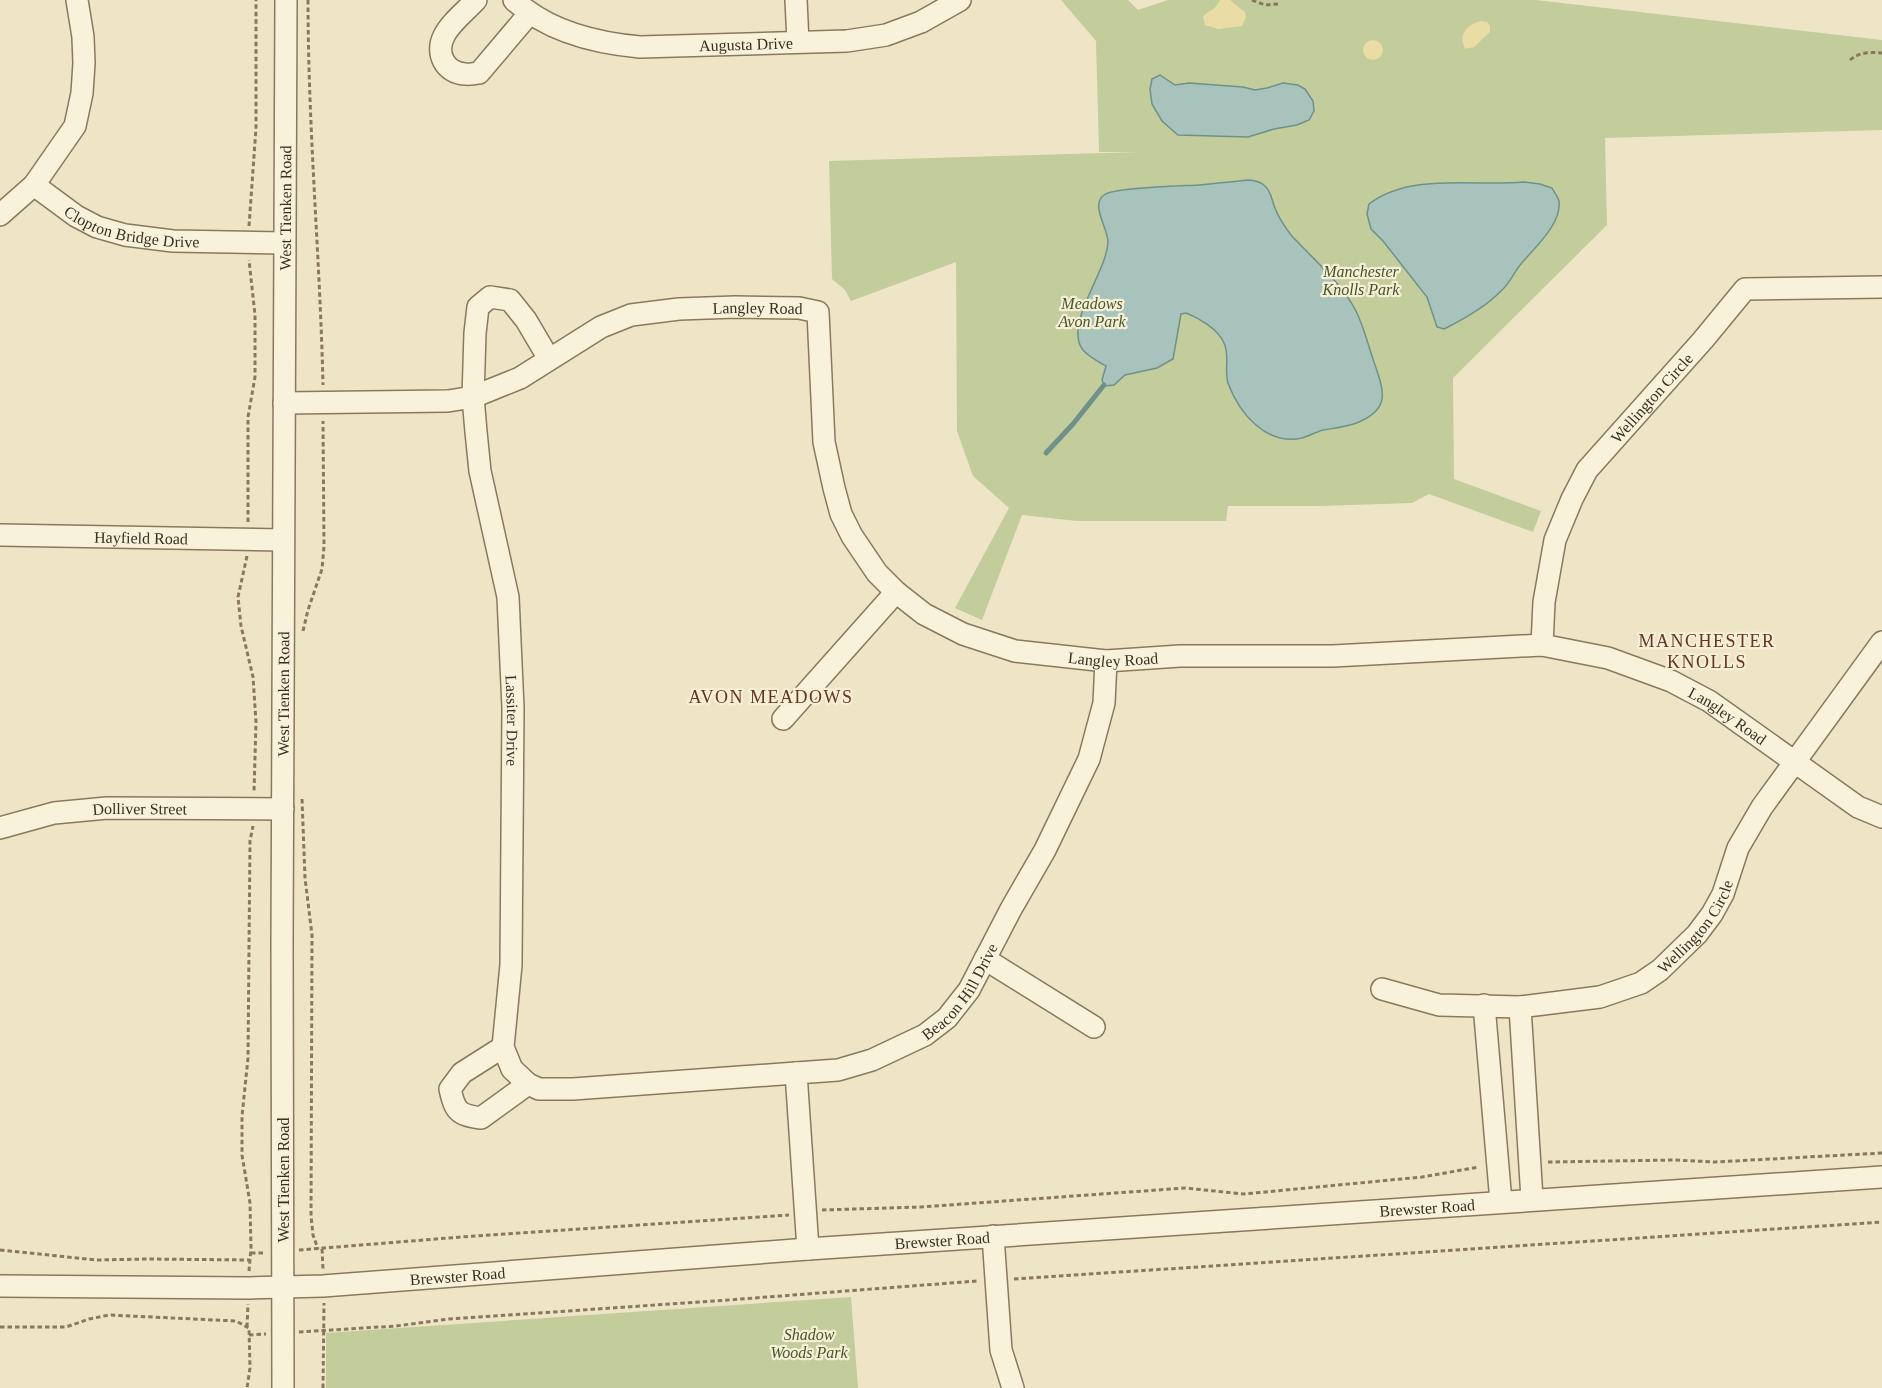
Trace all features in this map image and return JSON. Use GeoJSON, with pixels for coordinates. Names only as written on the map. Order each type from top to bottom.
{"type":"FeatureCollection","features":[{"type":"Feature","properties":{"kind":"street"},"geometry":{"type":"LineString","coordinates":[[0,215],[34,186],[75,126],[82,93],[84,63],[83,37],[77,0]]}},
{"type":"Feature","properties":{"kind":"street","name":"West Tienken Road"},"geometry":{"type":"LineString","coordinates":[[283,1388],[283,540],[286,0]]}},
{"type":"Feature","properties":{"kind":"street","name":"Augusta Drive"},"geometry":{"type":"LineString","coordinates":[[476,0],[444,35],[440,48],[442,60],[451,69],[463,75],[480,73],[521,7],[570,33],[606,44],[681,47],[847,41],[886,35],[921,22],[960,0]]}},
{"type":"Feature","properties":{"kind":"street"},"geometry":{"type":"LineString","coordinates":[[796,0],[798,42]]}},
{"type":"Feature","properties":{"kind":"street","name":"Clopton Bridge Drive"},"geometry":{"type":"LineString","coordinates":[[34,186],[76,216],[97,227],[125,236],[173,241],[284,243]]}},
{"type":"Feature","properties":{"kind":"street","name":"Wellington Circle"},"geometry":{"type":"LineString","coordinates":[[1542,645],[1544,602],[1555,540],[1587,470],[1744,289],[1882,287]]}},
{"type":"Feature","properties":{"kind":"street"},"geometry":{"type":"LineString","coordinates":[[473,397],[478,307],[490,297],[510,300],[526,320],[549,359]]}},
{"type":"Feature","properties":{"kind":"street","name":"Langley Road"},"geometry":{"type":"LineString","coordinates":[[284,403],[448,401],[473,397],[520,378],[601,327],[631,315],[679,309],[735,307],[799,308],[818,312],[825,442],[841,514],[852,536],[877,573],[896,592],[924,614],[963,634],[1015,651],[1106,661],[1180,656],[1333,656],[1542,645],[1608,658],[1671,681],[1709,701],[1858,807],[1882,817]]}},
{"type":"Feature","properties":{"kind":"street","name":"Lassiter Drive"},"geometry":{"type":"LineString","coordinates":[[473,397],[480,471],[509,608],[513,708],[512,965],[503,1047]]}},
{"type":"Feature","properties":{"kind":"street","name":"Hayfield Road"},"geometry":{"type":"LineString","coordinates":[[0,535],[283,540]]}},
{"type":"Feature","properties":{"kind":"street"},"geometry":{"type":"LineString","coordinates":[[783,718],[896,592]]}},
{"type":"Feature","properties":{"kind":"street","name":"Wellington Circle"},"geometry":{"type":"LineString","coordinates":[[1382,989],[1439,1005],[1520,1006],[1600,997],[1641,983],[1674,958],[1712,914],[1723,894],[1738,848],[1762,807],[1882,642]]}},
{"type":"Feature","properties":{"kind":"street","name":"Beacon Hill Drive"},"geometry":{"type":"LineString","coordinates":[[796,1073],[838,1070],[862,1063],[924,1035],[946,1018],[969,990],[1045,850],[1089,759],[1104,703],[1106,661]]}},
{"type":"Feature","properties":{"kind":"street","name":"Dolliver Street"},"geometry":{"type":"LineString","coordinates":[[0,828],[54,813],[107,808],[283,809]]}},
{"type":"Feature","properties":{"kind":"street"},"geometry":{"type":"LineString","coordinates":[[985,959],[1094,1027]]}},
{"type":"Feature","properties":{"kind":"street"},"geometry":{"type":"LineString","coordinates":[[1484,1005],[1501,1202]]}},
{"type":"Feature","properties":{"kind":"street"},"geometry":{"type":"LineString","coordinates":[[1520,1006],[1532,1199]]}},
{"type":"Feature","properties":{"kind":"street"},"geometry":{"type":"LineString","coordinates":[[528,1084],[481,1118],[465,1116],[454,1107],[450,1089],[462,1073],[503,1047],[512,1069],[528,1084],[539,1089],[573,1089],[796,1073],[808,1249]]}},
{"type":"Feature","properties":{"kind":"street"},"geometry":{"type":"LineString","coordinates":[[1492,1094],[1526,1092]]}},
{"type":"Feature","properties":{"kind":"street","name":"Brewster Road"},"geometry":{"type":"LineString","coordinates":[[0,1286],[238,1288],[323,1286],[993,1236],[1882,1177]]}},
{"type":"Feature","properties":{"kind":"street"},"geometry":{"type":"LineString","coordinates":[[993,1236],[1001,1350],[1013,1388]]}},
{"type":"Feature","properties":{"kind":"path"},"geometry":{"type":"LineString","coordinates":[[0,1250],[97,1260],[250,1260],[250,1203],[242,1155],[242,1136],[248,1058],[250,841],[254,809],[256,722],[253,677],[237,597],[248,554],[248,417],[255,377],[255,315],[249,243],[249,206],[255,167],[256,0]]}},
{"type":"Feature","properties":{"kind":"path"},"geometry":{"type":"LineString","coordinates":[[303,642],[308,610],[322,569],[324,547],[321,283],[308,86],[308,0]]}},
{"type":"Feature","properties":{"kind":"path"},"geometry":{"type":"LineString","coordinates":[[1252,0],[1265,5],[1278,4]]}},
{"type":"Feature","properties":{"kind":"path"},"geometry":{"type":"LineString","coordinates":[[1850,60],[1867,52],[1882,53]]}},
{"type":"Feature","properties":{"kind":"path"},"geometry":{"type":"LineString","coordinates":[[301,792],[305,878],[312,934],[311,1216],[313,1235],[320,1249],[805,1213],[826,1209],[921,1207],[1185,1188],[1244,1194],[1422,1177],[1498,1166]]}},
{"type":"Feature","properties":{"kind":"path"},"geometry":{"type":"LineString","coordinates":[[1530,1163],[1675,1160],[1715,1162],[1882,1153]]}},
{"type":"Feature","properties":{"kind":"path"},"geometry":{"type":"LineString","coordinates":[[323,1388],[324,1331],[396,1326],[449,1319],[996,1280],[1882,1222]]}},
{"type":"Feature","properties":{"kind":"path"},"geometry":{"type":"LineString","coordinates":[[0,1327],[66,1327],[89,1319],[113,1315],[175,1320],[234,1321],[249,1328],[250,1368],[247,1388]]}},
{"type":"Feature","properties":{"kind":"green space"},"geometry":{"type":"Polygon","coordinates":[[[1061,0],[1128,0],[1138,10],[1168,0],[1536,0],[1882,40],[1882,130],[1605,138],[1607,225],[1453,378],[1454,479],[1541,511],[1533,532],[1429,494],[1412,503],[1228,506],[1226,521],[1077,521],[1022,515],[982,620],[955,608],[1009,508],[973,476],[957,431],[956,262],[851,301],[845,290],[832,279],[829,161],[1141,152],[1099,152],[1096,41],[1061,0]]]}},
{"type":"Feature","properties":{"kind":"green space","name":"Shadow Woods Park"},"geometry":{"type":"Polygon","coordinates":[[[851,1297],[858,1388],[326,1388],[326,1333],[851,1297]]]}},
{"type":"Feature","properties":{"kind":"sand"},"geometry":{"type":"Polygon","coordinates":[[[1220,0],[1230,0],[1245,12],[1246,17],[1242,26],[1218,29],[1205,25],[1203,17],[1220,0]]]}},
{"type":"Feature","properties":{"kind":"sand"},"geometry":{"type":"Polygon","coordinates":[[[1480,21],[1487,22],[1490,32],[1474,47],[1465,49],[1462,39],[1465,31],[1480,21]]]}},
{"type":"Feature","properties":{"kind":"sand"},"geometry":{"type":"Polygon","coordinates":[[[1373,40],[1380,43],[1383,50],[1380,57],[1373,60],[1366,57],[1363,50],[1366,43],[1373,40]]]}},
{"type":"Feature","properties":{"kind":"water"},"geometry":{"type":"Polygon","coordinates":[[[1160,75],[1175,85],[1189,83],[1255,90],[1283,83],[1298,85],[1305,89],[1313,101],[1314,111],[1309,120],[1297,125],[1248,137],[1178,135],[1162,121],[1152,104],[1150,89],[1152,79],[1160,75]]]}},
{"type":"Feature","properties":{"kind":"water"},"geometry":{"type":"Polygon","coordinates":[[[1250,180],[1261,183],[1268,189],[1286,229],[1342,290],[1359,317],[1380,381],[1382,397],[1377,411],[1359,422],[1323,430],[1302,438],[1277,437],[1266,432],[1247,416],[1233,394],[1227,378],[1227,352],[1221,338],[1208,325],[1186,313],[1181,314],[1173,359],[1157,368],[1125,375],[1114,385],[1105,386],[1102,380],[1106,366],[1083,350],[1078,339],[1078,327],[1082,313],[1106,254],[1108,242],[1099,211],[1100,199],[1104,195],[1121,190],[1250,180]]]}},
{"type":"Feature","properties":{"kind":"water"},"geometry":{"type":"Polygon","coordinates":[[[1523,182],[1552,188],[1559,201],[1559,210],[1552,227],[1496,296],[1475,312],[1452,325],[1444,329],[1437,327],[1427,297],[1371,229],[1367,214],[1369,204],[1386,194],[1423,184],[1523,182]]]}},
{"type":"Feature","properties":{"kind":"waterway"},"geometry":{"type":"LineString","coordinates":[[1046,453],[1104,385]]}},
{"type":"Feature","properties":{"kind":"district","name":"MANCHESTER KNOLLS"},"geometry":{"type":"Point","coordinates":[1707,651]}},
{"type":"Feature","properties":{"kind":"district","name":"AVON MEADOWS"},"geometry":{"type":"Point","coordinates":[771,697]}},
{"type":"Feature","properties":{"kind":"park label","name":"Manchester Knolls Park"},"geometry":{"type":"Point","coordinates":[1361,280]}},
{"type":"Feature","properties":{"kind":"park label","name":"Meadows Avon Park"},"geometry":{"type":"Point","coordinates":[1092,312]}}]}
